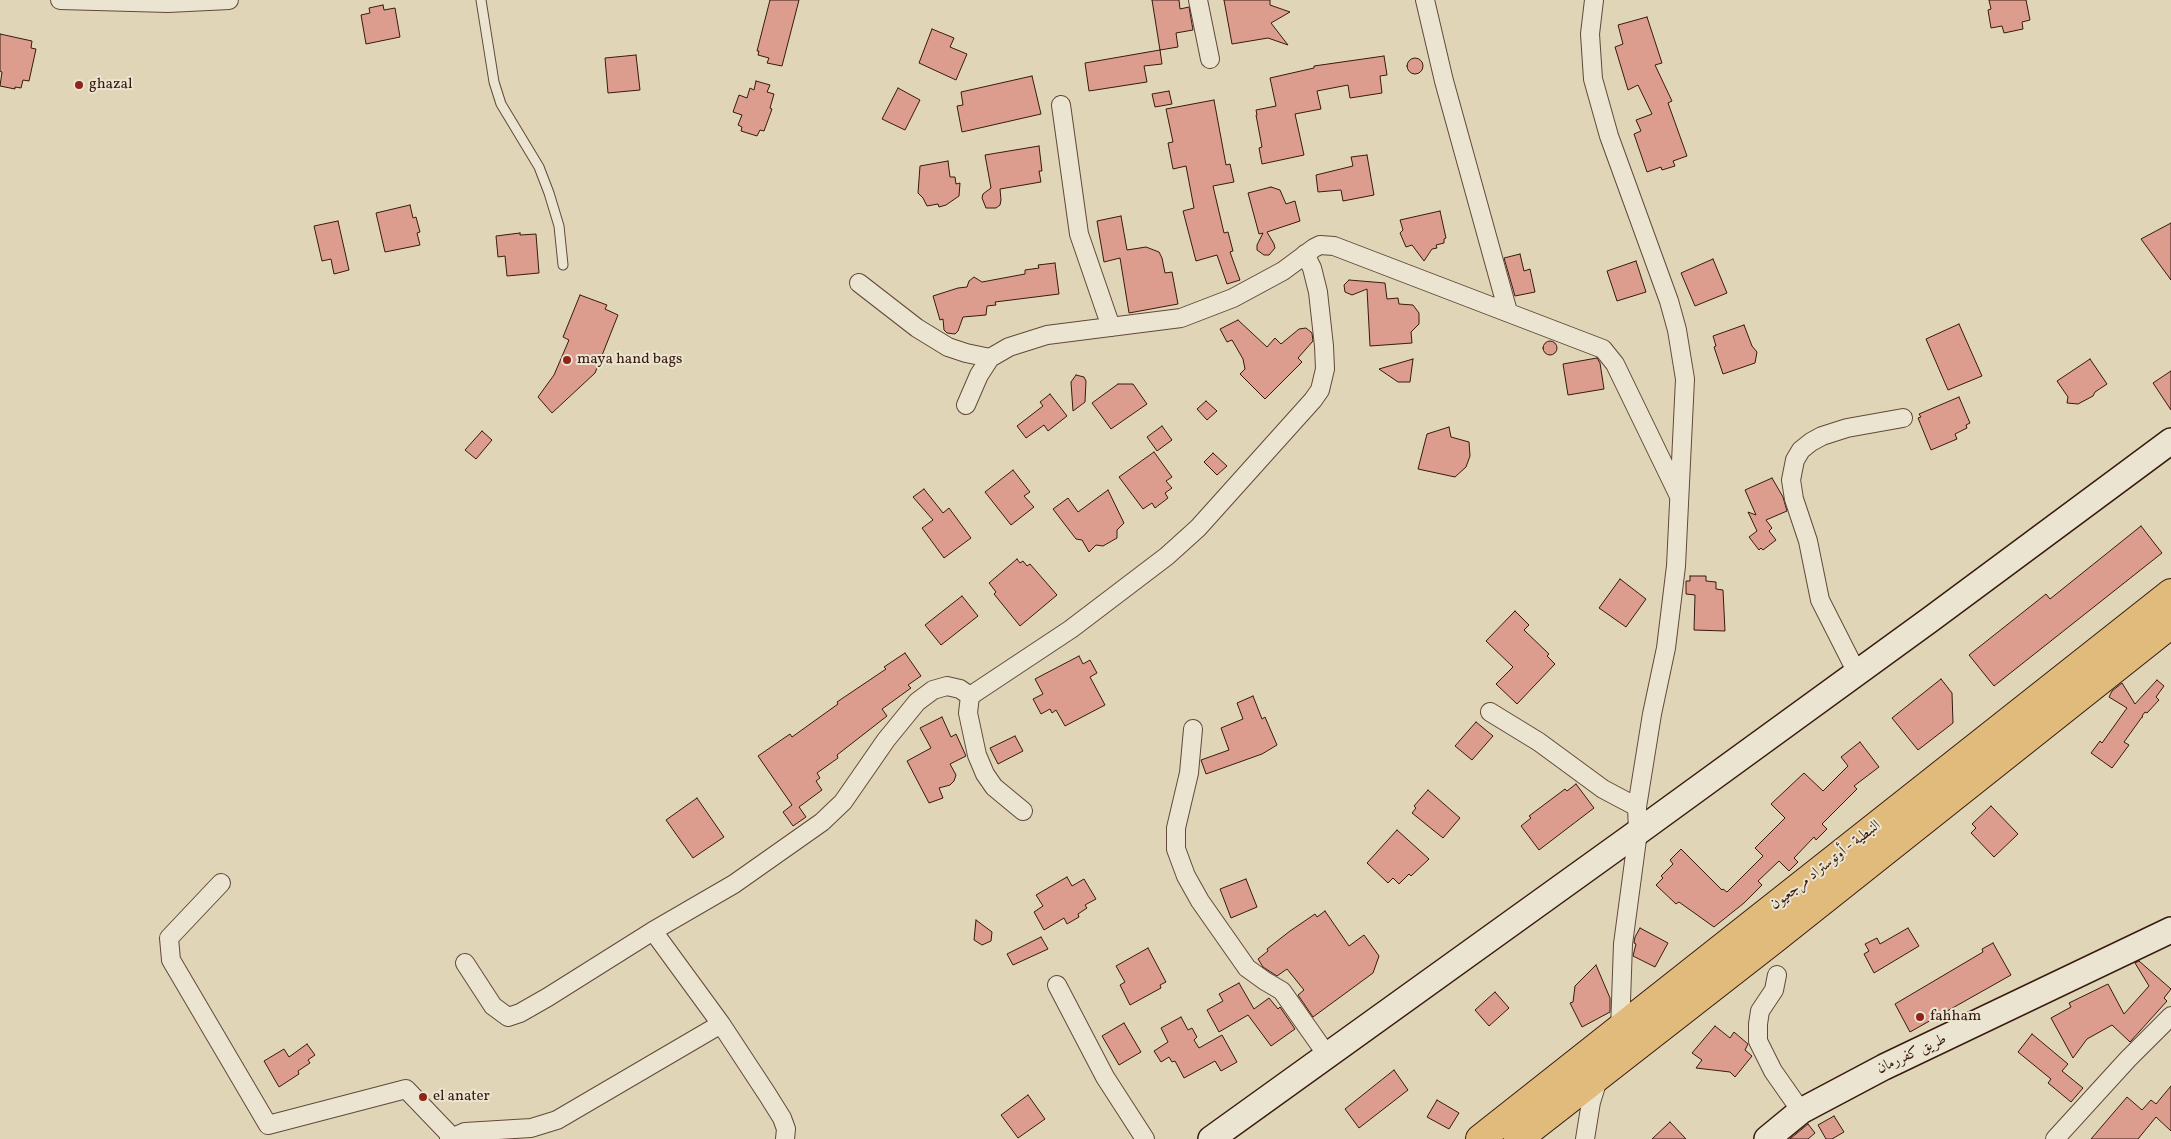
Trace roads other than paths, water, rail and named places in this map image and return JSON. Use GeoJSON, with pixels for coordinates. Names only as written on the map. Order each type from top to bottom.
{"type":"FeatureCollection","features":[{"type":"Feature","properties":{"kind":"highway","name":"النبطية - أوتوستراد مرجعيون"},"geometry":{"type":"LineString","coordinates":[[1480,1139],[2171,593]]}},
{"type":"Feature","properties":{"kind":"highway","name":"النبطية - أوتوستراد مرجعيون"},"geometry":{"type":"LineString","coordinates":[[1518,1139],[1772,941],[2171,624]]}},
{"type":"Feature","properties":{"kind":"street"},"geometry":{"type":"LineString","coordinates":[[60,0],[168,3],[229,0]]}},
{"type":"Feature","properties":{"kind":"street"},"geometry":{"type":"LineString","coordinates":[[1198,0],[1210,59]]}},
{"type":"Feature","properties":{"kind":"street"},"geometry":{"type":"LineString","coordinates":[[1425,0],[1444,81],[1508,312]]}},
{"type":"Feature","properties":{"kind":"street"},"geometry":{"type":"LineString","coordinates":[[1594,0],[1590,34],[1593,80],[1609,136],[1669,301],[1677,330],[1685,380],[1676,566],[1666,648],[1652,714],[1637,807],[1638,832],[1623,944],[1620,1030]]}},
{"type":"Feature","properties":{"kind":"street"},"geometry":{"type":"LineString","coordinates":[[1061,105],[1079,234],[1110,327]]}},
{"type":"Feature","properties":{"kind":"street"},"geometry":{"type":"LineString","coordinates":[[966,405],[979,375],[990,358],[1009,347],[1047,335],[1181,318],[1233,298],[1283,271],[1320,245],[1334,246],[1603,348],[1615,364],[1680,497]]}},
{"type":"Feature","properties":{"kind":"street"},"geometry":{"type":"LineString","coordinates":[[1023,811],[994,786],[985,774],[977,754],[968,713],[970,696],[1071,629],[1167,556],[1198,528],[1313,400],[1320,390],[1325,369],[1324,346],[1318,292],[1312,268],[1305,254]]}},
{"type":"Feature","properties":{"kind":"street"},"geometry":{"type":"LineString","coordinates":[[859,282],[917,328],[948,347],[990,358]]}},
{"type":"Feature","properties":{"kind":"street"},"geometry":{"type":"LineString","coordinates":[[1857,673],[1820,600],[1808,541],[1794,499],[1791,480],[1796,460],[1801,450],[1811,442],[1822,436],[1847,428],[1903,418]]}},
{"type":"Feature","properties":{"kind":"street"},"geometry":{"type":"LineString","coordinates":[[1211,1139],[1857,673],[2171,441]]}},
{"type":"Feature","properties":{"kind":"street"},"geometry":{"type":"LineString","coordinates":[[465,964],[493,1006],[508,1017],[520,1013],[653,931],[734,884],[822,822],[843,802],[886,740],[917,702],[933,690],[947,686],[960,689],[970,696]]}},
{"type":"Feature","properties":{"kind":"street"},"geometry":{"type":"LineString","coordinates":[[1490,712],[1540,742],[1603,789],[1637,807]]}},
{"type":"Feature","properties":{"kind":"street"},"geometry":{"type":"LineString","coordinates":[[1193,729],[1188,774],[1176,828],[1176,850],[1186,876],[1200,901],[1246,968],[1282,991],[1327,1055]]}},
{"type":"Feature","properties":{"kind":"street"},"geometry":{"type":"LineString","coordinates":[[221,883],[169,938],[170,960],[268,1125],[406,1089],[450,1138],[465,1132],[531,1128],[557,1120],[721,1024]]}},
{"type":"Feature","properties":{"kind":"street","name":"طريق كفررمان"},"geometry":{"type":"LineString","coordinates":[[1767,1139],[1801,1111],[1884,1067],[2171,930]]}},
{"type":"Feature","properties":{"kind":"street"},"geometry":{"type":"LineString","coordinates":[[653,931],[721,1024],[782,1118],[786,1129],[786,1139]]}},
{"type":"Feature","properties":{"kind":"street"},"geometry":{"type":"LineString","coordinates":[[1777,975],[1774,990],[1760,1011],[1758,1041],[1773,1070],[1801,1111]]}},
{"type":"Feature","properties":{"kind":"street"},"geometry":{"type":"LineString","coordinates":[[1056,985],[1105,1077],[1146,1139]]}},
{"type":"Feature","properties":{"kind":"street"},"geometry":{"type":"LineString","coordinates":[[2055,1139],[2128,1059],[2171,1016]]}},
{"type":"Feature","properties":{"kind":"street"},"geometry":{"type":"LineString","coordinates":[[1585,1139],[1590,1102],[1601,1073]]}},
{"type":"Feature","properties":{"kind":"lane"},"geometry":{"type":"LineString","coordinates":[[481,0],[496,90],[501,104],[539,167],[546,184],[559,226],[563,265]]}},
{"type":"Feature","properties":{"kind":"place","name":"ghazal"},"geometry":{"type":"Point","coordinates":[79,85]}},
{"type":"Feature","properties":{"kind":"place","name":"maya hand bags"},"geometry":{"type":"Point","coordinates":[567,360]}},
{"type":"Feature","properties":{"kind":"place","name":"fahham"},"geometry":{"type":"Point","coordinates":[1920,1017]}},
{"type":"Feature","properties":{"kind":"place","name":"el anater"},"geometry":{"type":"Point","coordinates":[423,1097]}}]}
